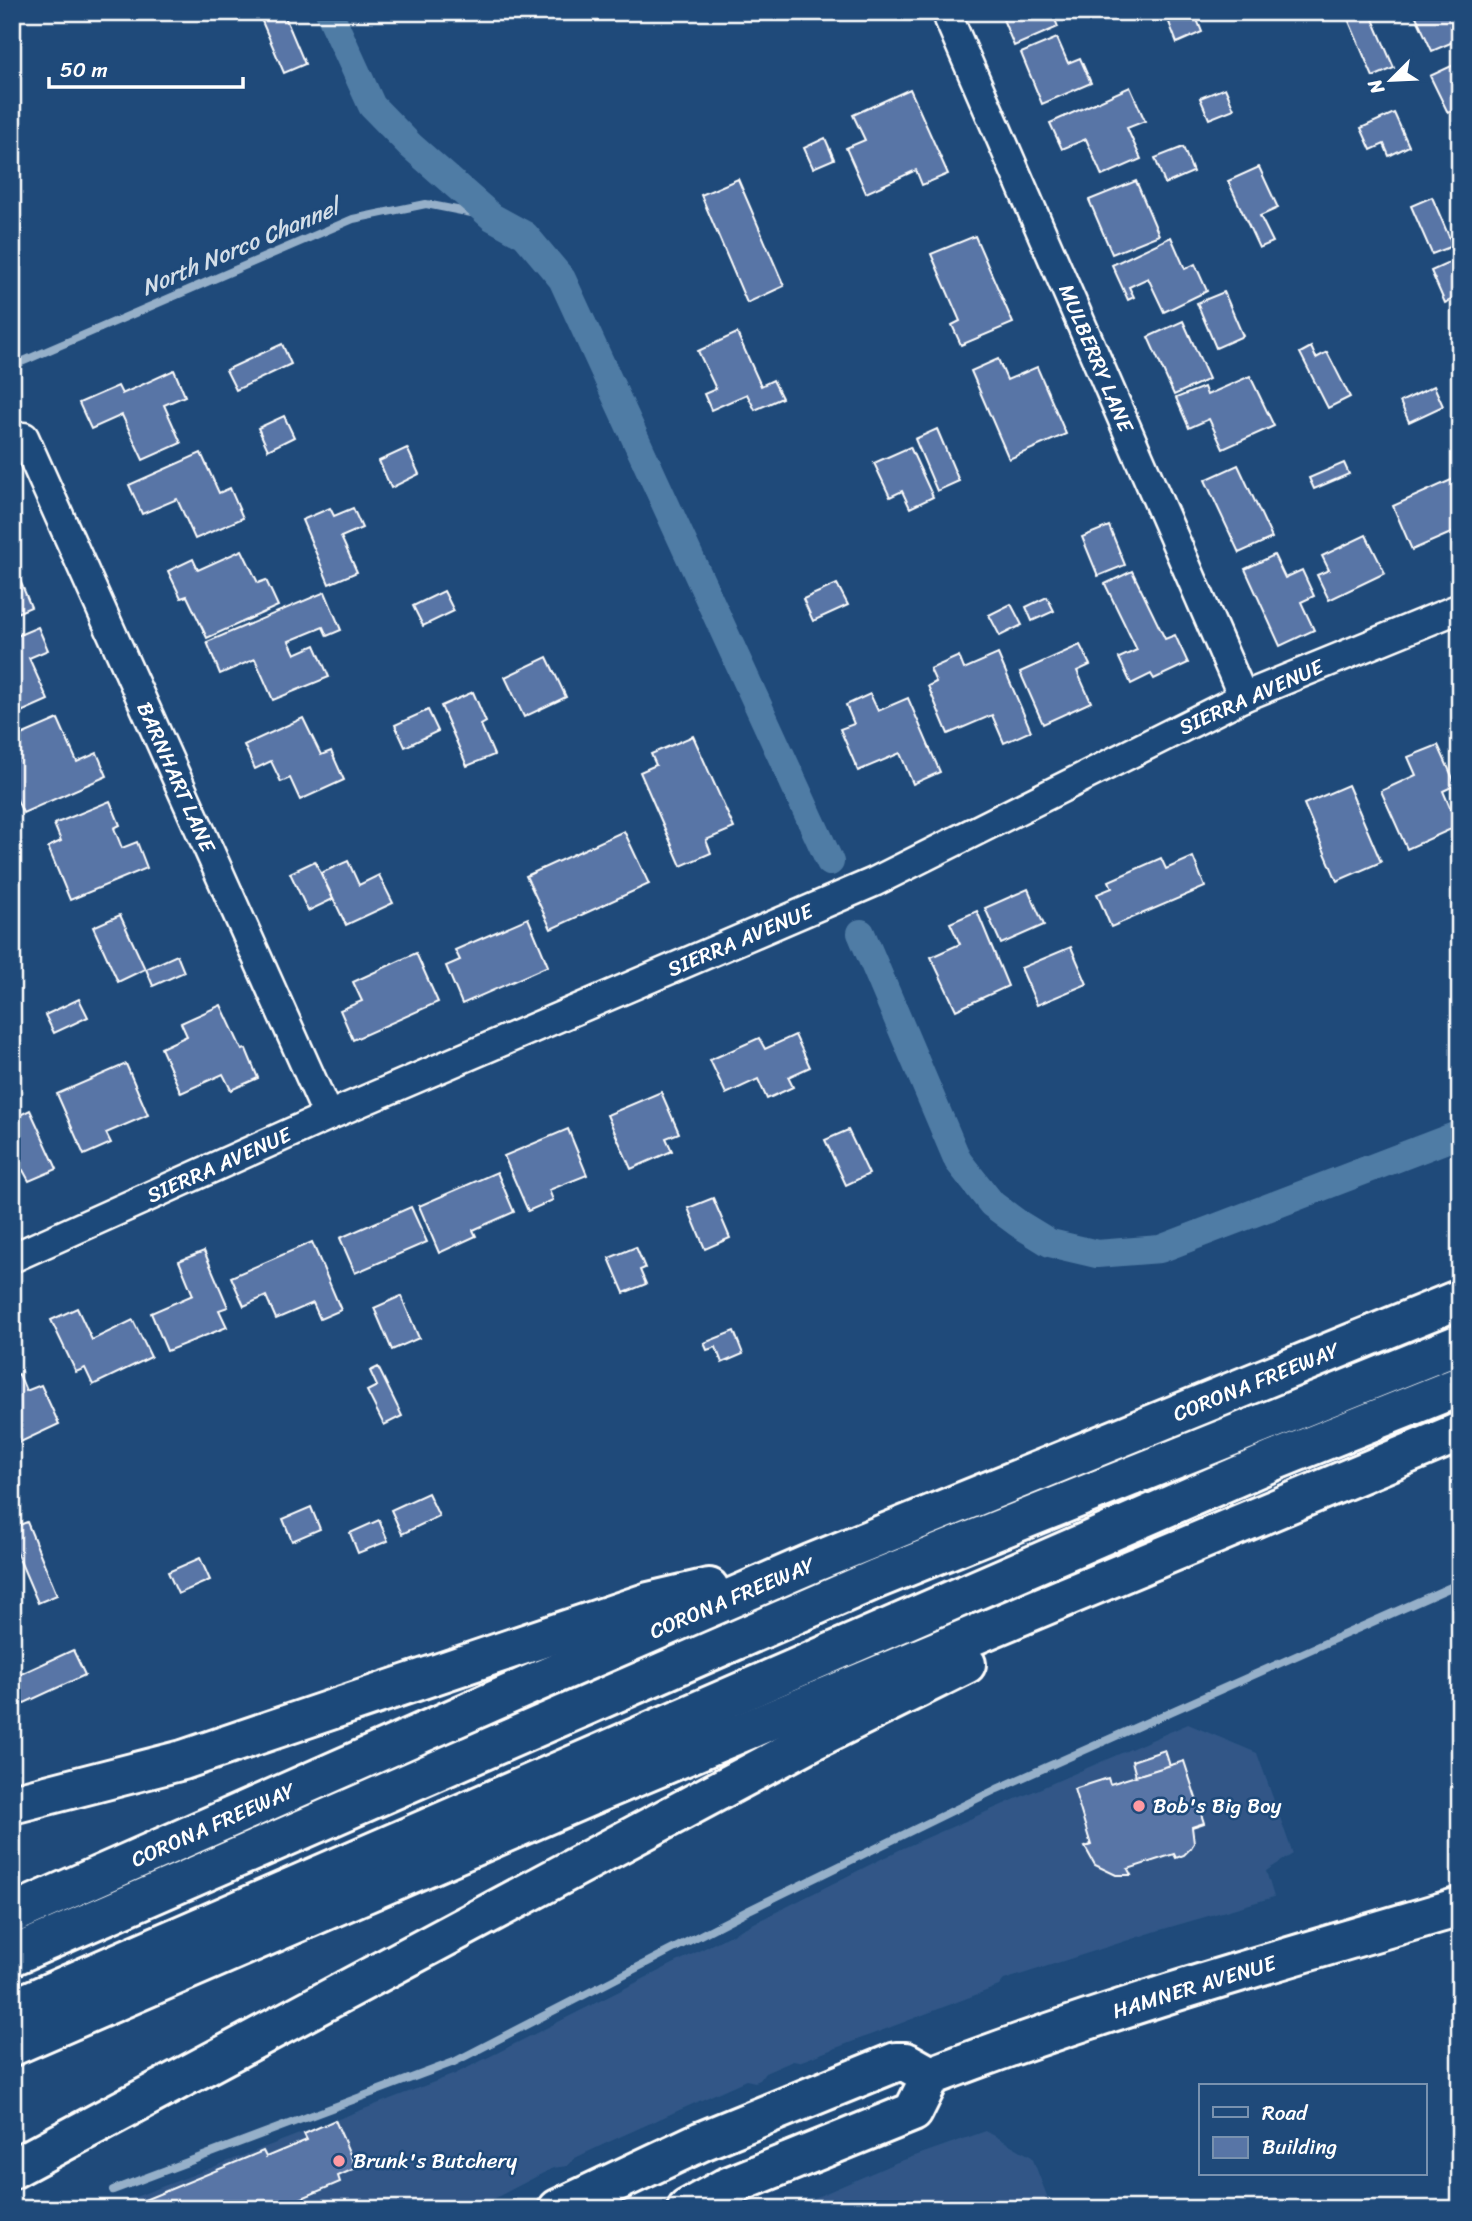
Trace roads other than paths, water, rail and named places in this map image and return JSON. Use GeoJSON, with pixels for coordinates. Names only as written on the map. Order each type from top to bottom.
{"type":"FeatureCollection","features":[{"type":"Feature","properties":{"kind":"main road","name":"CORONA FREEWAY"},"geometry":{"type":"LineString","coordinates":[[12,1914],[810,1564],[1460,1299]]}},
{"type":"Feature","properties":{"kind":"main road"},"geometry":{"type":"LineString","coordinates":[[12,1956],[876,1579],[1460,1344]]}},
{"type":"Feature","properties":{"kind":"main road"},"geometry":{"type":"LineString","coordinates":[[12,2009],[1273,1461],[1460,1386]]}},
{"type":"Feature","properties":{"kind":"main road"},"geometry":{"type":"LineString","coordinates":[[12,2046],[592,1795],[1460,1432]]}},
{"type":"Feature","properties":{"kind":"main road"},"geometry":{"type":"LineString","coordinates":[[12,2169],[813,1740],[1293,1502]]}},
{"type":"Feature","properties":{"kind":"main road"},"geometry":{"type":"LineString","coordinates":[[12,1804],[183,1760],[649,1602],[810,1564]]}},
{"type":"Feature","properties":{"kind":"main road","name":"HAMNER AVENUE"},"geometry":{"type":"LineString","coordinates":[[931,2076],[998,2050],[1176,1991],[1460,1907]]}},
{"type":"Feature","properties":{"kind":"main road"},"geometry":{"type":"LineString","coordinates":[[558,2209],[702,2141],[896,2062],[906,2062],[931,2076],[913,2112],[725,2188],[687,2209]]}},
{"type":"Feature","properties":{"kind":"street","name":"MULBERRY LANE"},"geometry":{"type":"LineString","coordinates":[[949,19],[1243,697]]}},
{"type":"Feature","properties":{"kind":"street","name":"BARNHART LANE"},"geometry":{"type":"LineString","coordinates":[[24,437],[328,1116]]}},
{"type":"Feature","properties":{"kind":"street","name":"SIERRA AVENUE"},"geometry":{"type":"LineString","coordinates":[[12,1258],[328,1116],[874,882],[1243,697],[1460,608]]}},
{"type":"Feature","properties":{"kind":"waterway"},"geometry":{"type":"LineString","coordinates":[[329,12],[372,106],[411,146],[492,217],[525,235],[562,279],[830,862]]}},
{"type":"Feature","properties":{"kind":"waterway","name":"North Norco Channel"},"geometry":{"type":"LineString","coordinates":[[12,366],[353,219],[426,204],[492,217]]}},
{"type":"Feature","properties":{"kind":"waterway"},"geometry":{"type":"LineString","coordinates":[[861,933],[958,1161],[992,1204],[1050,1243],[1097,1254],[1160,1249],[1460,1134]]}},
{"type":"Feature","properties":{"kind":"waterway"},"geometry":{"type":"LineString","coordinates":[[113,2190],[454,2062],[745,1912],[997,1789],[1460,1583]]}},
{"type":"Feature","properties":{"kind":"place","name":"Bob's Big Boy"},"geometry":{"type":"Point","coordinates":[1139,1806]}},
{"type":"Feature","properties":{"kind":"place","name":"Brunk's Butchery"},"geometry":{"type":"Point","coordinates":[339,2161]}}]}
